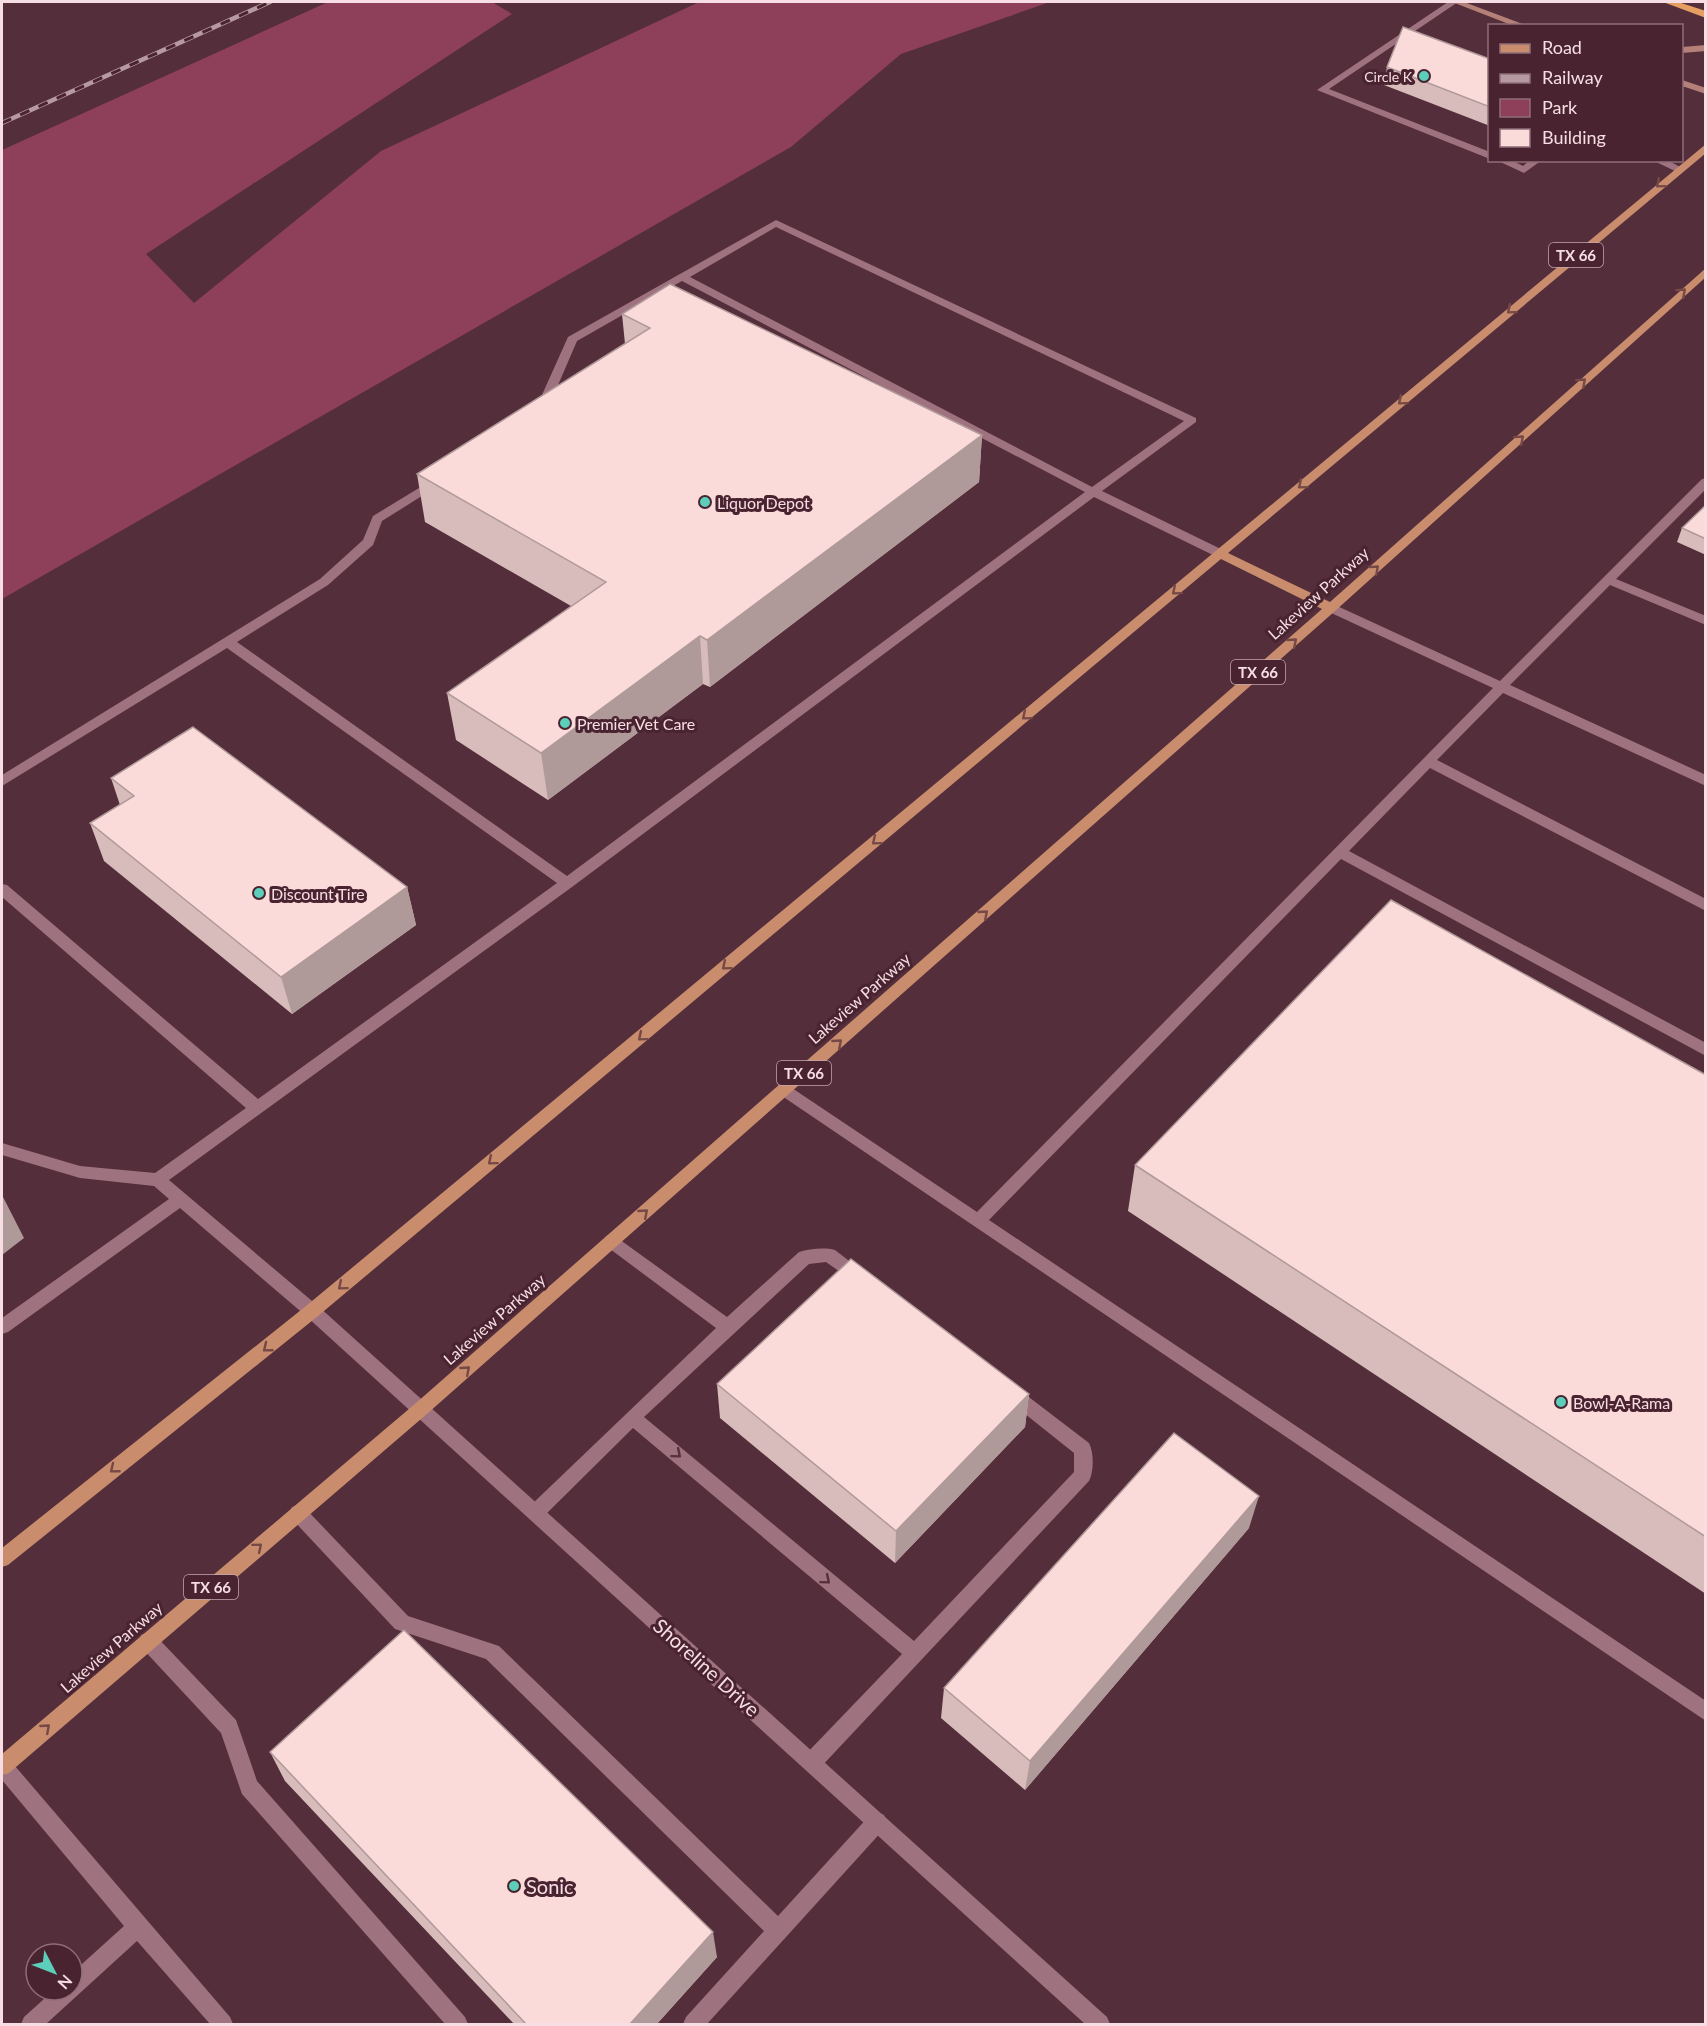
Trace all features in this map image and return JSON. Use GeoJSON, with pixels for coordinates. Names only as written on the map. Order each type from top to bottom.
{"type":"FeatureCollection","features":[{"type":"Feature","properties":{"kind":"highway"},"geometry":{"type":"LineString","coordinates":[[1669,2],[1706,15]]}},
{"type":"Feature","properties":{"kind":"main road"},"geometry":{"type":"LineString","coordinates":[[1455,2],[1518,24]]}},
{"type":"Feature","properties":{"kind":"main road"},"geometry":{"type":"LineString","coordinates":[[1683,50],[1706,48]]}},
{"type":"Feature","properties":{"kind":"main road"},"geometry":{"type":"LineString","coordinates":[[1683,82],[1706,91]]}},
{"type":"Feature","properties":{"kind":"main road","name":"TX 66"},"geometry":{"type":"LineString","coordinates":[[2,1559],[312,1311],[1706,147]]}},
{"type":"Feature","properties":{"kind":"main road","name":"Lakeview Parkway"},"geometry":{"type":"LineString","coordinates":[[2,1766],[422,1408],[612,1242],[1331,608],[1706,271]]}},
{"type":"Feature","properties":{"kind":"main road"},"geometry":{"type":"LineString","coordinates":[[1221,554],[1331,608]]}},
{"type":"Feature","properties":{"kind":"street"},"geometry":{"type":"LineString","coordinates":[[1455,2],[1322,90],[1488,155]]}},
{"type":"Feature","properties":{"kind":"street"},"geometry":{"type":"LineString","coordinates":[[1506,162],[1524,170],[1534,162]]}},
{"type":"Feature","properties":{"kind":"street"},"geometry":{"type":"LineString","coordinates":[[1662,162],[1679,169]]}},
{"type":"Feature","properties":{"kind":"street"},"geometry":{"type":"LineString","coordinates":[[2,1149],[80,1172],[158,1180],[567,883],[1192,420],[776,223],[572,339],[538,417]]}},
{"type":"Feature","properties":{"kind":"street"},"geometry":{"type":"LineString","coordinates":[[682,277],[1093,492],[1221,554]]}},
{"type":"Feature","properties":{"kind":"street"},"geometry":{"type":"LineString","coordinates":[[2,781],[324,582],[369,542],[377,519],[447,474]]}},
{"type":"Feature","properties":{"kind":"street"},"geometry":{"type":"LineString","coordinates":[[978,1221],[1428,761],[1706,482]]}},
{"type":"Feature","properties":{"kind":"street"},"geometry":{"type":"LineString","coordinates":[[1608,580],[1706,621]]}},
{"type":"Feature","properties":{"kind":"street"},"geometry":{"type":"LineString","coordinates":[[1331,608],[1706,781]]}},
{"type":"Feature","properties":{"kind":"street"},"geometry":{"type":"LineString","coordinates":[[228,642],[567,883]]}},
{"type":"Feature","properties":{"kind":"street"},"geometry":{"type":"LineString","coordinates":[[1428,761],[1706,906]]}},
{"type":"Feature","properties":{"kind":"street"},"geometry":{"type":"LineString","coordinates":[[1340,852],[1706,1050]]}},
{"type":"Feature","properties":{"kind":"street"},"geometry":{"type":"LineString","coordinates":[[2,889],[257,1108]]}},
{"type":"Feature","properties":{"kind":"street"},"geometry":{"type":"LineString","coordinates":[[784,1090],[1706,1712]]}},
{"type":"Feature","properties":{"kind":"street","name":"Shoreline Drive"},"geometry":{"type":"LineString","coordinates":[[158,1180],[422,1408],[1100,2025]]}},
{"type":"Feature","properties":{"kind":"street"},"geometry":{"type":"LineString","coordinates":[[2,1327],[179,1200]]}},
{"type":"Feature","properties":{"kind":"street"},"geometry":{"type":"LineString","coordinates":[[612,1242],[728,1327]]}},
{"type":"Feature","properties":{"kind":"street"},"geometry":{"type":"LineString","coordinates":[[536,1512],[632,1417],[805,1257],[829,1255],[876,1291]]}},
{"type":"Feature","properties":{"kind":"street"},"geometry":{"type":"LineString","coordinates":[[812,1762],[1083,1475],[1083,1449],[999,1384]]}},
{"type":"Feature","properties":{"kind":"street"},"geometry":{"type":"LineString","coordinates":[[632,1417],[915,1653]]}},
{"type":"Feature","properties":{"kind":"street"},"geometry":{"type":"LineString","coordinates":[[298,1513],[402,1623],[492,1652],[779,1931]]}},
{"type":"Feature","properties":{"kind":"street"},"geometry":{"type":"LineString","coordinates":[[148,1641],[229,1727],[249,1787],[458,2025]]}},
{"type":"Feature","properties":{"kind":"street"},"geometry":{"type":"LineString","coordinates":[[2,1766],[223,2025]]}},
{"type":"Feature","properties":{"kind":"street"},"geometry":{"type":"LineString","coordinates":[[693,2025],[877,1822]]}},
{"type":"Feature","properties":{"kind":"street"},"geometry":{"type":"LineString","coordinates":[[84,1977],[138,1927]]}},
{"type":"Feature","properties":{"kind":"street"},"geometry":{"type":"LineString","coordinates":[[31,2025],[57,2002]]}},
{"type":"Feature","properties":{"kind":"green space"},"geometry":{"type":"Polygon","coordinates":[[[328,2],[492,2],[512,14],[146,254],[194,303],[381,151],[699,2],[1050,2],[901,54],[791,147],[2,599],[2,150],[328,2]]]}},
{"type":"Feature","properties":{"kind":"building"},"geometry":{"type":"Polygon","coordinates":[[[1403,27],[1488,58],[1488,106],[1387,67],[1403,27]]]}},
{"type":"Feature","properties":{"kind":"building","name":"Liquor Depot"},"geometry":{"type":"Polygon","coordinates":[[[670,284],[982,435],[707,640],[700,636],[541,753],[447,693],[606,582],[417,474],[650,328],[622,314],[670,284]]]}},
{"type":"Feature","properties":{"kind":"building"},"geometry":{"type":"Polygon","coordinates":[[[1706,505],[1706,539],[1682,528],[1706,505]]]}},
{"type":"Feature","properties":{"kind":"building","name":"Discount Tire"},"geometry":{"type":"Polygon","coordinates":[[[193,727],[407,887],[281,977],[90,823],[134,796],[111,778],[193,727]]]}},
{"type":"Feature","properties":{"kind":"building","name":"Bowl-A-Rama"},"geometry":{"type":"Polygon","coordinates":[[[1391,900],[1706,1075],[1706,1537],[1135,1165],[1391,900]]]}},
{"type":"Feature","properties":{"kind":"building"},"geometry":{"type":"Polygon","coordinates":[[[851,1259],[1029,1394],[896,1531],[717,1384],[851,1259]]]}},
{"type":"Feature","properties":{"kind":"building"},"geometry":{"type":"Polygon","coordinates":[[[1174,1433],[1259,1496],[1030,1761],[944,1688],[1174,1433]]]}},
{"type":"Feature","properties":{"kind":"building","name":"Sonic"},"geometry":{"type":"Polygon","coordinates":[[[404,1630],[713,1932],[629,2025],[527,2025],[270,1752],[404,1630]]]}},
{"type":"Feature","properties":{"kind":"railway"},"geometry":{"type":"LineString","coordinates":[[2,123],[270,2]]}},
{"type":"Feature","properties":{"kind":"place","name":"Circle K"},"geometry":{"type":"Point","coordinates":[1424,76]}},
{"type":"Feature","properties":{"kind":"place","name":"Liquor Depot"},"geometry":{"type":"Point","coordinates":[705,502]}},
{"type":"Feature","properties":{"kind":"place","name":"Premier Vet Care"},"geometry":{"type":"Point","coordinates":[565,723]}},
{"type":"Feature","properties":{"kind":"place","name":"Discount Tire"},"geometry":{"type":"Point","coordinates":[259,893]}},
{"type":"Feature","properties":{"kind":"place","name":"Bowl-A-Rama"},"geometry":{"type":"Point","coordinates":[1561,1402]}},
{"type":"Feature","properties":{"kind":"place","name":"Sonic"},"geometry":{"type":"Point","coordinates":[514,1886]}}]}
